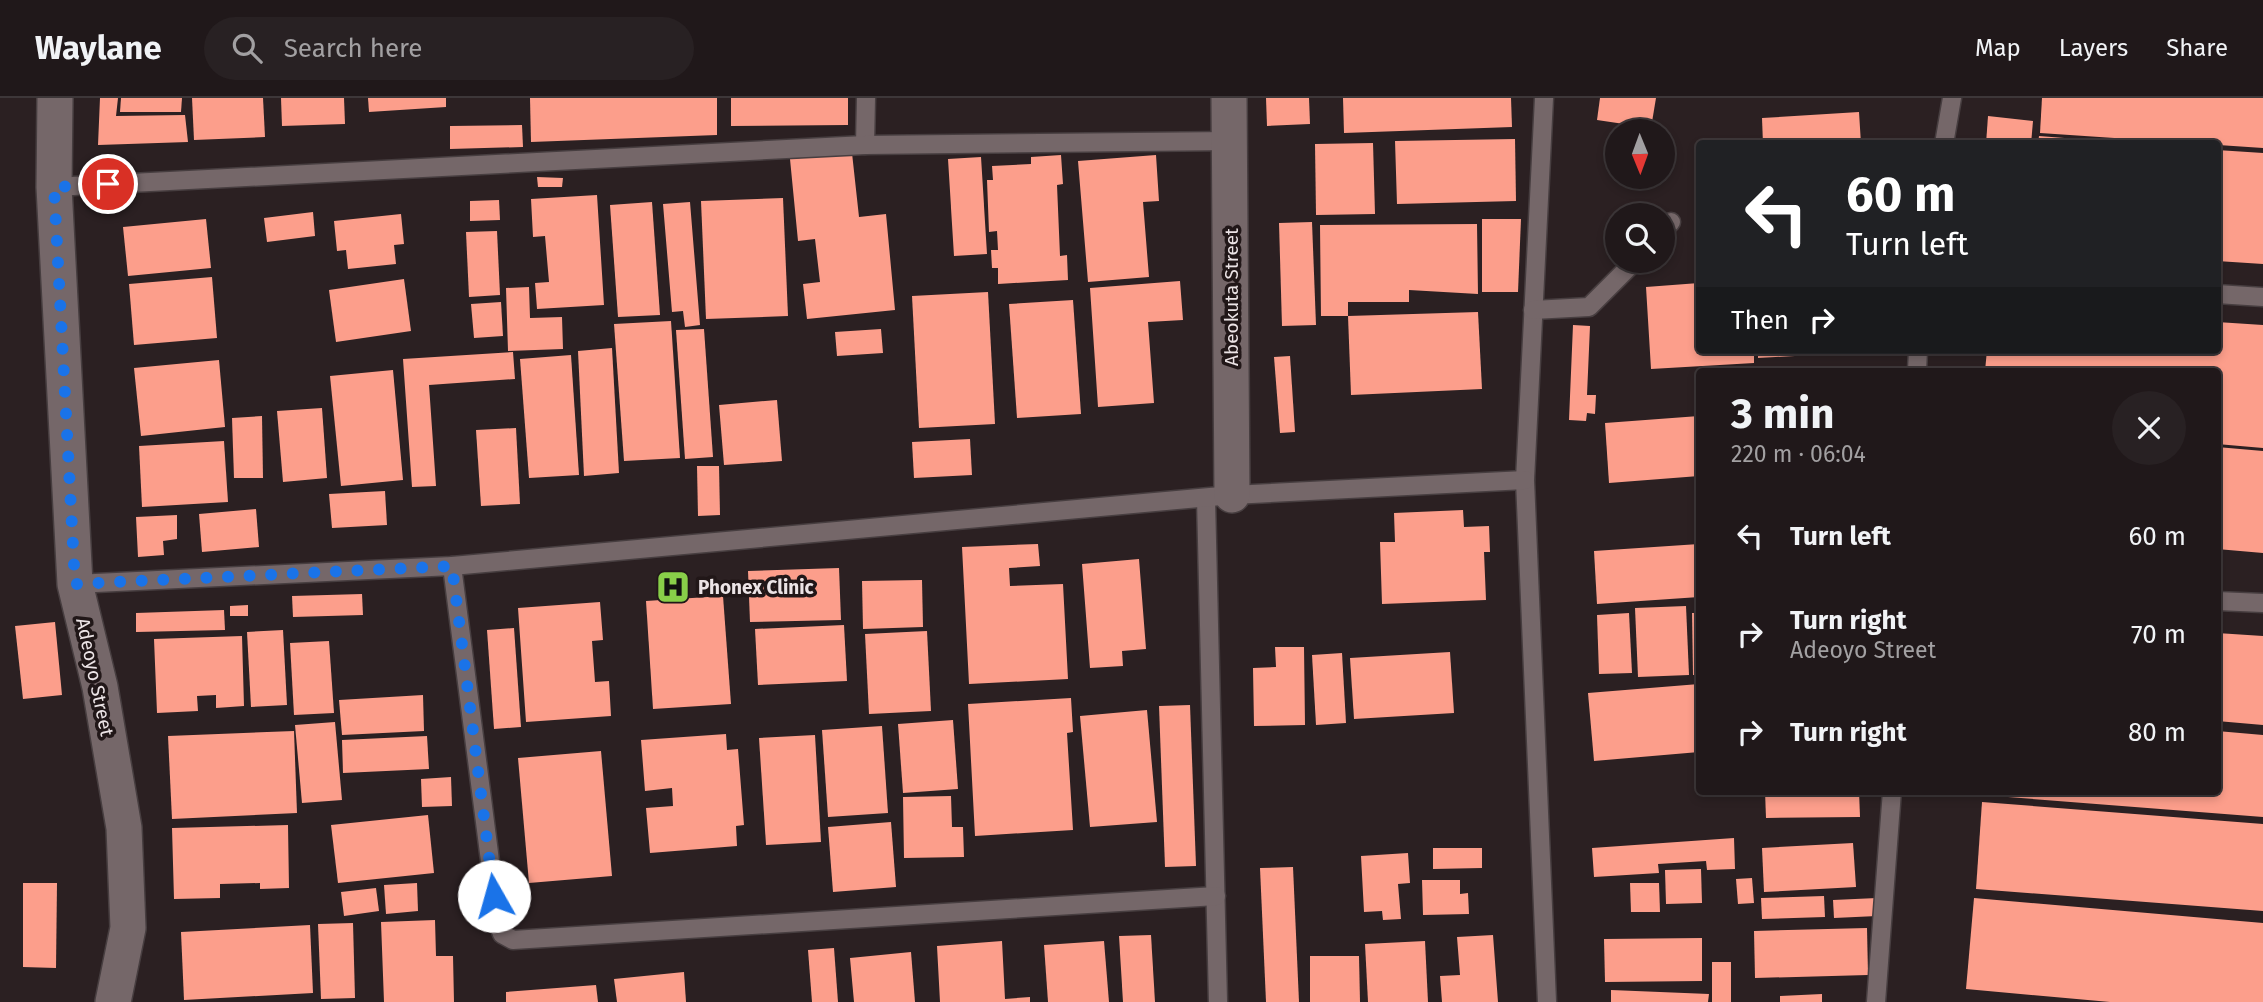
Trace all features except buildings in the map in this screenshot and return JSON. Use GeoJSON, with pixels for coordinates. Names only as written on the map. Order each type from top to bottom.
{"type":"FeatureCollection","features":[{"type":"Feature","properties":{"kind":"street","name":"Adeoyo Street"},"geometry":{"type":"LineString","coordinates":[[55,98],[54,187],[75,584],[100,687],[124,828],[128,928],[113,1002]]}},
{"type":"Feature","properties":{"kind":"street","name":"Abeokuta Street"},"geometry":{"type":"LineString","coordinates":[[1219,497],[1229,98]]}},
{"type":"Feature","properties":{"kind":"lane"},"geometry":{"type":"LineString","coordinates":[[865,145],[866,98]]}},
{"type":"Feature","properties":{"kind":"lane"},"geometry":{"type":"LineString","coordinates":[[1544,98],[1525,480],[1547,1002]]}},
{"type":"Feature","properties":{"kind":"lane"},"geometry":{"type":"LineString","coordinates":[[1945,140],[1952,98]]}},
{"type":"Feature","properties":{"kind":"lane"},"geometry":{"type":"LineString","coordinates":[[54,187],[865,145],[1230,141]]}},
{"type":"Feature","properties":{"kind":"lane"},"geometry":{"type":"LineString","coordinates":[[1533,310],[1589,307],[1623,273]]}},
{"type":"Feature","properties":{"kind":"lane"},"geometry":{"type":"LineString","coordinates":[[2221,294],[2263,298]]}},
{"type":"Feature","properties":{"kind":"lane"},"geometry":{"type":"LineString","coordinates":[[75,584],[452,566],[1219,497],[1525,480]]}},
{"type":"Feature","properties":{"kind":"lane"},"geometry":{"type":"LineString","coordinates":[[1218,1002],[1216,896],[1219,497]]}},
{"type":"Feature","properties":{"kind":"lane"},"geometry":{"type":"LineString","coordinates":[[452,566],[498,923],[502,934],[513,940],[1216,896]]}},
{"type":"Feature","properties":{"kind":"lane"},"geometry":{"type":"LineString","coordinates":[[2221,600],[2263,603]]}},
{"type":"Feature","properties":{"kind":"lane"},"geometry":{"type":"LineString","coordinates":[[1876,1002],[1892,795]]}},
{"type":"Feature","properties":{"kind":"place","name":"Phonex Clinic"},"geometry":{"type":"Point","coordinates":[673,587]}},
{"type":"Feature","properties":{"kind":"route"},"geometry":{"type":"LineString","coordinates":[[108,184],[54,187],[75,584],[452,566],[494,896]]}}]}
